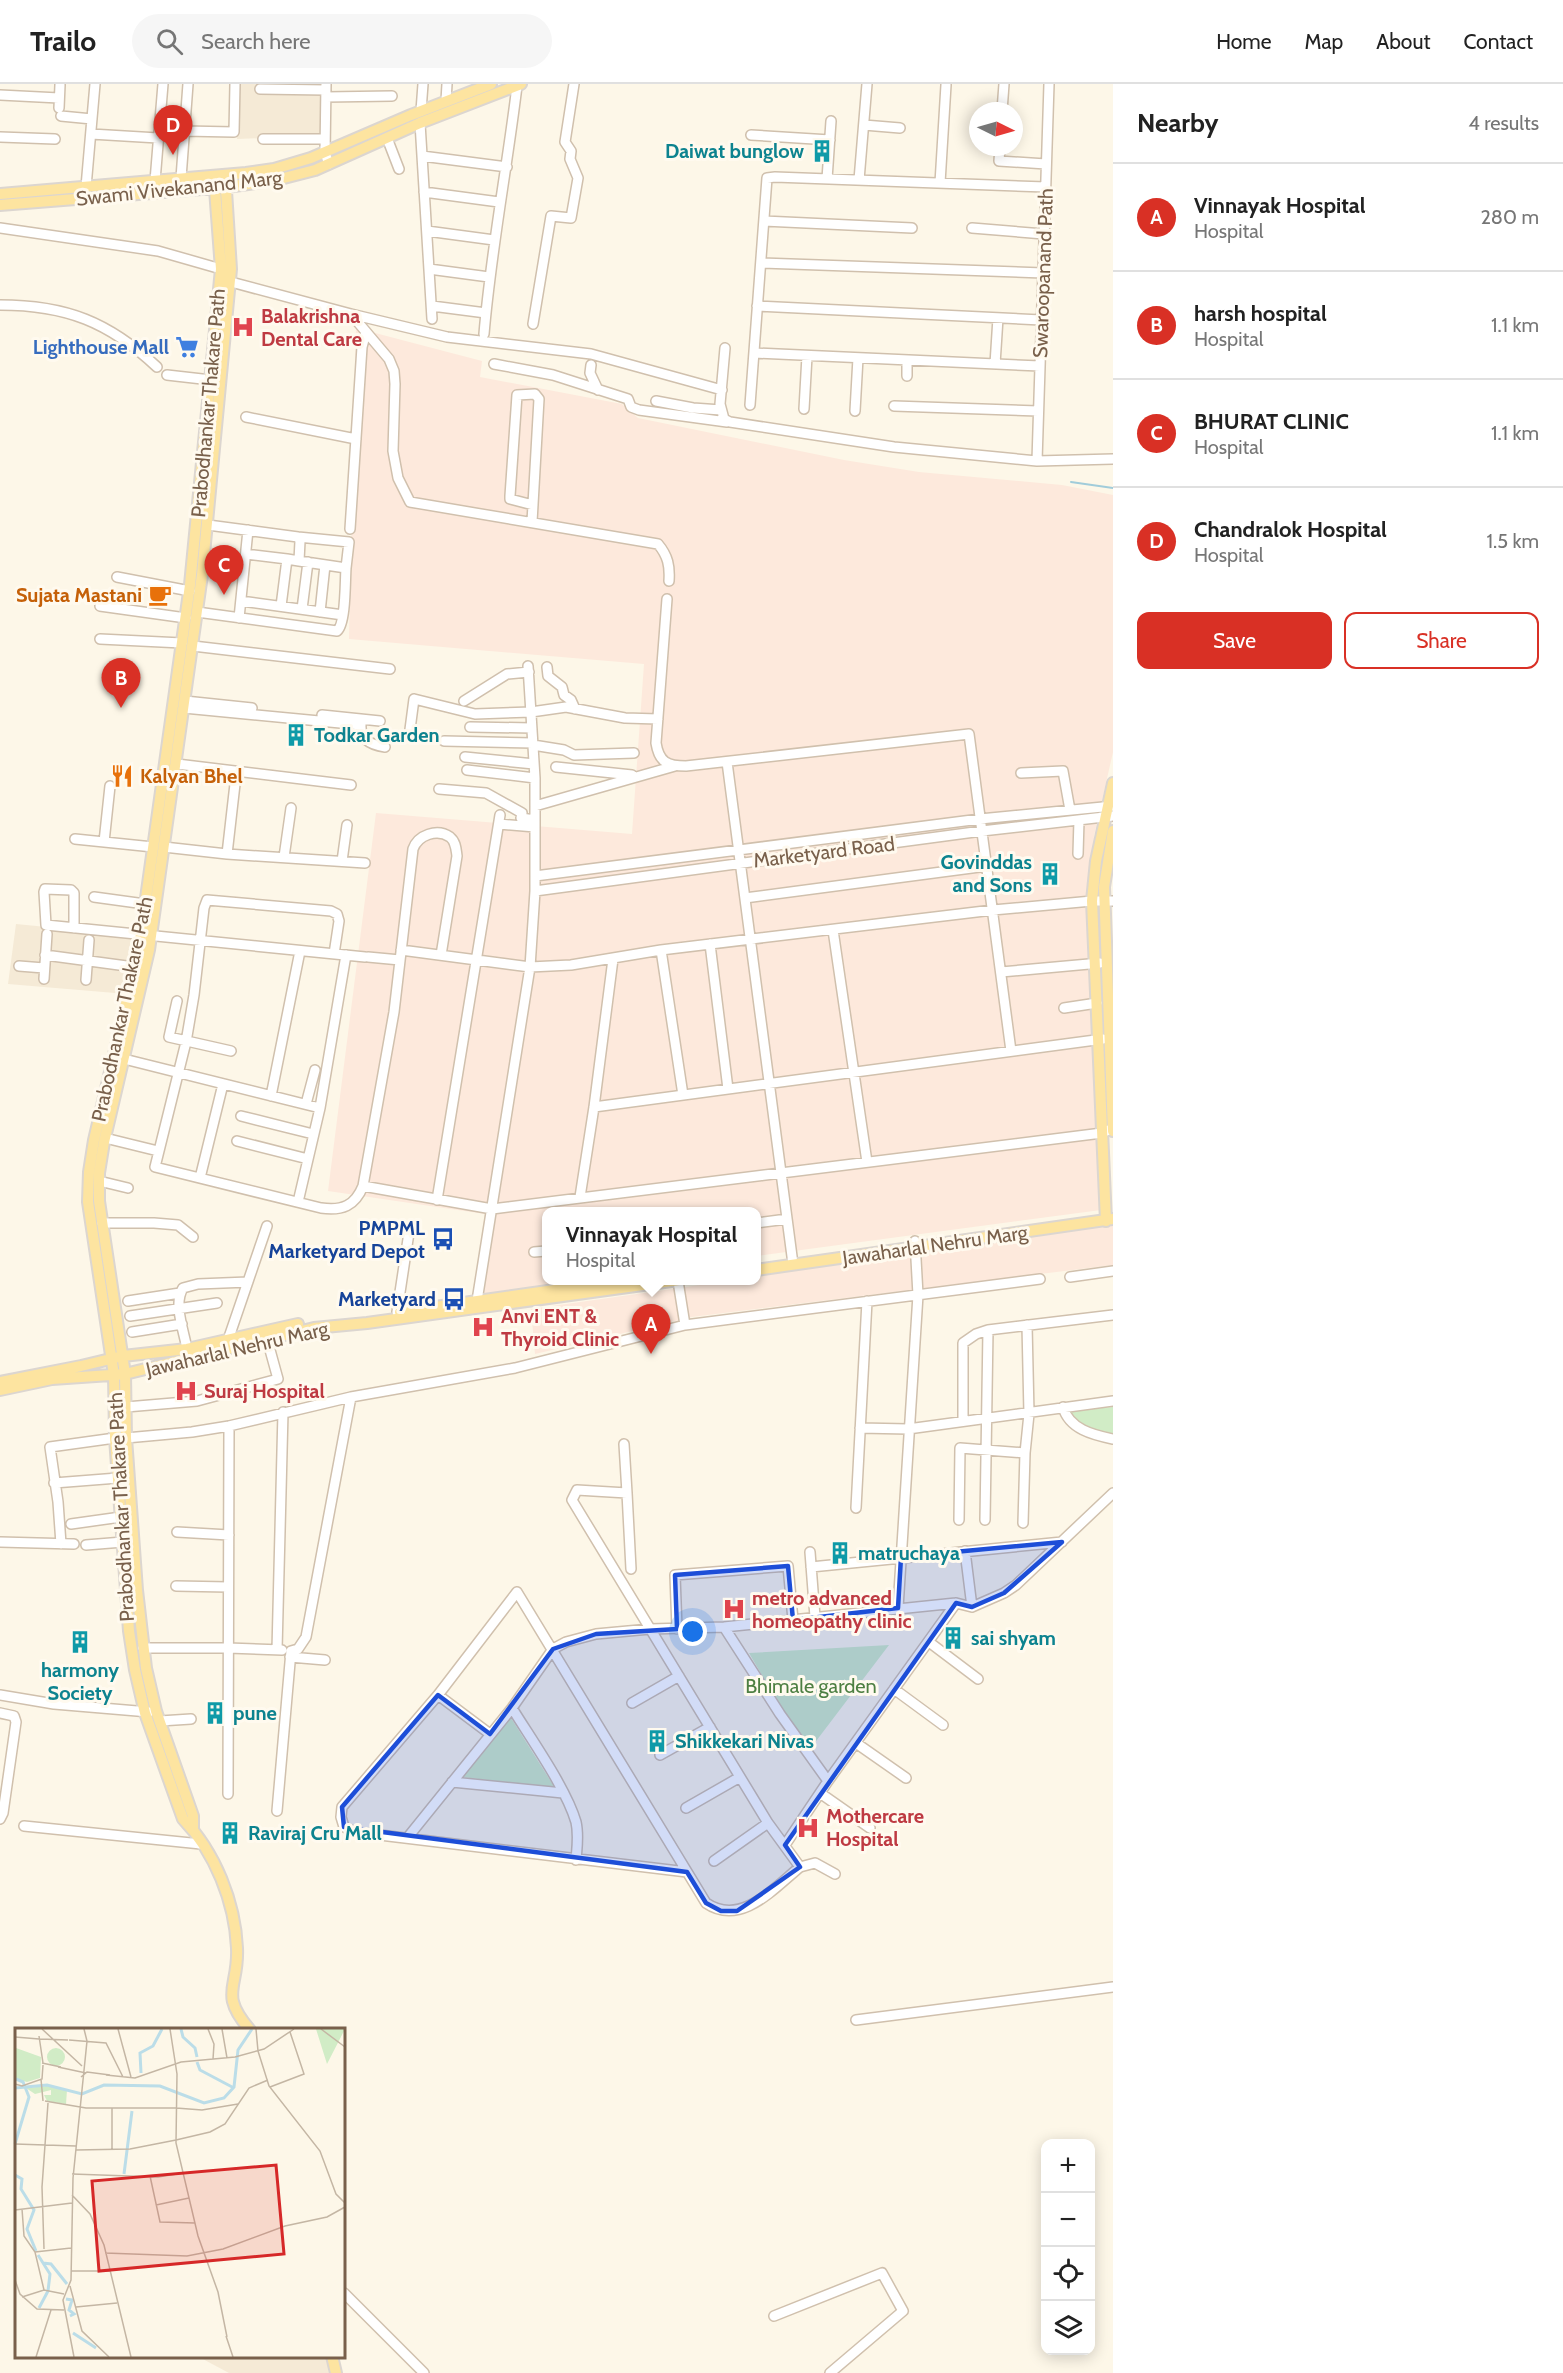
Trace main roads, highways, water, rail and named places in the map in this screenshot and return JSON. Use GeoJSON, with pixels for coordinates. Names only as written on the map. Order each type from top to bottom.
{"type":"FeatureCollection","features":[{"type":"Feature","properties":{"kind":"main road","name":"Swami Vivekanand Marg"},"geometry":{"type":"LineString","coordinates":[[0,206],[220,182],[276,180],[315,170],[327,159],[421,111],[470,88],[491,84]]}},
{"type":"Feature","properties":{"kind":"main road","name":"Swami Vivekanand Marg"},"geometry":{"type":"LineString","coordinates":[[0,194],[181,178],[220,182],[311,158],[327,159],[387,138],[519,85]]}},
{"type":"Feature","properties":{"kind":"main road","name":"Prabodhankar Thakare Path"},"geometry":{"type":"LineString","coordinates":[[220,182],[221,269],[197,574],[197,612],[188,645],[146,935],[124,1059],[105,1138],[99,1181],[99,1201],[119,1375],[121,1438],[143,1648],[154,1715],[183,1819],[193,1830],[216,1868],[232,1913],[237,1958],[232,2002],[248,2028]]}},
{"type":"Feature","properties":{"kind":"main road","name":"Prabodhankar Thakare Path"},"geometry":{"type":"LineString","coordinates":[[117,1357],[88,1202],[89,1172],[94,1140],[135,967],[146,935],[145,904],[177,764],[185,705],[188,645],[186,618],[190,591],[197,574],[208,525],[231,282],[220,182]]}},
{"type":"Feature","properties":{"kind":"main road"},"geometry":{"type":"LineString","coordinates":[[1109,1216],[1110,1130],[1101,963],[1092,901],[1096,861],[1110,811],[1113,783]]}},
{"type":"Feature","properties":{"kind":"main road"},"geometry":{"type":"LineString","coordinates":[[1104,1039],[1097,1003],[1101,963],[1109,949],[1106,863],[1113,831]]}},
{"type":"Feature","properties":{"kind":"main road","name":"Jawaharlal Nehru Marg"},"geometry":{"type":"LineString","coordinates":[[761,1269],[792,1261],[1109,1216]]}},
{"type":"Feature","properties":{"kind":"main road","name":"Jawaharlal Nehru Marg"},"geometry":{"type":"LineString","coordinates":[[761,1262],[792,1261]]}},
{"type":"Feature","properties":{"kind":"main road","name":"Jawaharlal Nehru Marg"},"geometry":{"type":"LineString","coordinates":[[81,1372],[117,1357],[187,1349],[228,1340],[600,1285]]}},
{"type":"Feature","properties":{"kind":"main road","name":"Jawaharlal Nehru Marg"},"geometry":{"type":"LineString","coordinates":[[81,1372],[119,1375],[271,1335],[313,1321],[644,1285]]}},
{"type":"Feature","properties":{"kind":"main road"},"geometry":{"type":"LineString","coordinates":[[0,1383],[81,1372]]}},
{"type":"Feature","properties":{"kind":"main road"},"geometry":{"type":"LineString","coordinates":[[0,1390],[81,1372]]}},
{"type":"Feature","properties":{"kind":"main road","name":"Prabodhankar Thakare Path"},"geometry":{"type":"LineString","coordinates":[[119,1375],[126,1407],[118,1478],[129,1631],[135,1670],[193,1816],[193,1830]]}},
{"type":"Feature","properties":{"kind":"main road"},"geometry":{"type":"LineString","coordinates":[[332,2358],[336,2373]]}},
{"type":"Feature","properties":{"kind":"waterway"},"geometry":{"type":"LineString","coordinates":[[1071,482],[1113,488]]}},
{"type":"Feature","properties":{"kind":"place","name":"Daiwat bunglow"},"geometry":{"type":"Point","coordinates":[822,151]}},
{"type":"Feature","properties":{"kind":"place","name":"Chandralok Hospital"},"geometry":{"type":"Point","coordinates":[173,155]}},
{"type":"Feature","properties":{"kind":"place","name":"Balakrishna Dental Care"},"geometry":{"type":"Point","coordinates":[243,327]}},
{"type":"Feature","properties":{"kind":"place","name":"Lighthouse Mall"},"geometry":{"type":"Point","coordinates":[187,347]}},
{"type":"Feature","properties":{"kind":"place","name":"Sujata Mastani"},"geometry":{"type":"Point","coordinates":[160,595]}},
{"type":"Feature","properties":{"kind":"place","name":"BHURAT CLINIC"},"geometry":{"type":"Point","coordinates":[224,595]}},
{"type":"Feature","properties":{"kind":"place","name":"harsh hospital"},"geometry":{"type":"Point","coordinates":[121,708]}},
{"type":"Feature","properties":{"kind":"place","name":"Todkar Garden"},"geometry":{"type":"Point","coordinates":[296,735]}},
{"type":"Feature","properties":{"kind":"place","name":"Kalyan Bhel"},"geometry":{"type":"Point","coordinates":[122,776]}},
{"type":"Feature","properties":{"kind":"place","name":"Govinddas and Sons"},"geometry":{"type":"Point","coordinates":[1050,874]}},
{"type":"Feature","properties":{"kind":"place","name":"PMPML Marketyard Depot"},"geometry":{"type":"Point","coordinates":[443,1239]}},
{"type":"Feature","properties":{"kind":"place","name":"Marketyard"},"geometry":{"type":"Point","coordinates":[454,1299]}},
{"type":"Feature","properties":{"kind":"place","name":"Anvi ENT & Thyroid Clinic"},"geometry":{"type":"Point","coordinates":[483,1327]}},
{"type":"Feature","properties":{"kind":"place","name":"Vinnayak Hospital"},"geometry":{"type":"Point","coordinates":[651,1354]}},
{"type":"Feature","properties":{"kind":"place","name":"Suraj Hospital"},"geometry":{"type":"Point","coordinates":[186,1391]}},
{"type":"Feature","properties":{"kind":"place","name":"matruchaya"},"geometry":{"type":"Point","coordinates":[840,1553]}},
{"type":"Feature","properties":{"kind":"place","name":"metro advanced homeopathy clinic"},"geometry":{"type":"Point","coordinates":[734,1609]}},
{"type":"Feature","properties":{"kind":"place","name":"sai shyam"},"geometry":{"type":"Point","coordinates":[953,1638]}},
{"type":"Feature","properties":{"kind":"place","name":"harmony Society"},"geometry":{"type":"Point","coordinates":[80,1642]}},
{"type":"Feature","properties":{"kind":"place","name":"pune"},"geometry":{"type":"Point","coordinates":[215,1713]}},
{"type":"Feature","properties":{"kind":"place","name":"Shikkekari Nivas"},"geometry":{"type":"Point","coordinates":[657,1741]}},
{"type":"Feature","properties":{"kind":"place","name":"Mothercare Hospital"},"geometry":{"type":"Point","coordinates":[808,1828]}},
{"type":"Feature","properties":{"kind":"place","name":"Raviraj Cru Mall"},"geometry":{"type":"Point","coordinates":[230,1833]}},
{"type":"Feature","properties":{"kind":"park label","name":"Bhimale garden"},"geometry":{"type":"Point","coordinates":[811,1686]}}]}
